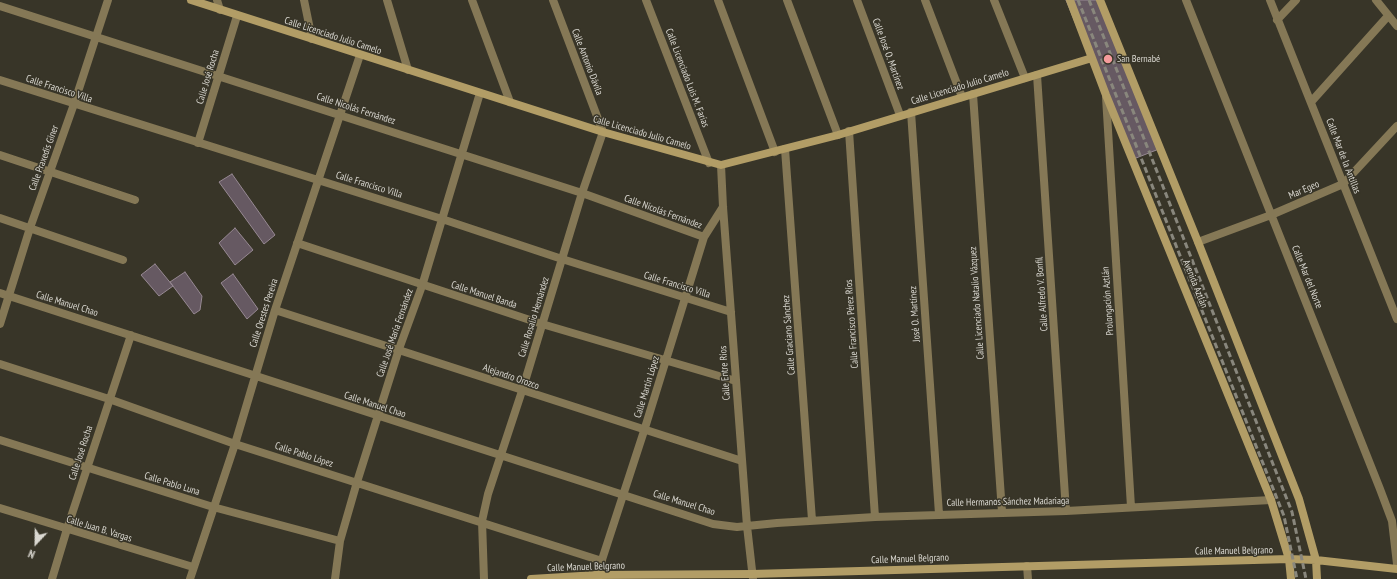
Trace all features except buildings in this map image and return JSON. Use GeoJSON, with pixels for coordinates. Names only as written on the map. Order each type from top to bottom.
{"type":"FeatureCollection","features":[{"type":"Feature","properties":{"kind":"street","name":"Calle Praxedis Giner"},"geometry":{"type":"LineString","coordinates":[[0,324],[30,228],[74,104],[108,0]]}},
{"type":"Feature","properties":{"kind":"street","name":"Calle Licenciado Julio Camelo"},"geometry":{"type":"LineString","coordinates":[[191,0],[603,132],[709,163],[721,165],[838,135],[1092,58]]}},
{"type":"Feature","properties":{"kind":"street"},"geometry":{"type":"LineString","coordinates":[[217,0],[220,10]]}},
{"type":"Feature","properties":{"kind":"street"},"geometry":{"type":"LineString","coordinates":[[304,0],[312,39]]}},
{"type":"Feature","properties":{"kind":"street"},"geometry":{"type":"LineString","coordinates":[[388,0],[408,70]]}},
{"type":"Feature","properties":{"kind":"street"},"geometry":{"type":"LineString","coordinates":[[472,0],[510,102]]}},
{"type":"Feature","properties":{"kind":"street","name":"Calle Antonio Dávila"},"geometry":{"type":"LineString","coordinates":[[553,0],[603,132]]}},
{"type":"Feature","properties":{"kind":"street","name":"Calle Licenciado Luis M. Farías"},"geometry":{"type":"LineString","coordinates":[[646,0],[709,163]]}},
{"type":"Feature","properties":{"kind":"street"},"geometry":{"type":"LineString","coordinates":[[718,0],[775,152]]}},
{"type":"Feature","properties":{"kind":"street"},"geometry":{"type":"LineString","coordinates":[[787,0],[838,135]]}},
{"type":"Feature","properties":{"kind":"street","name":"Calle José O. Martínez"},"geometry":{"type":"LineString","coordinates":[[858,0],[900,115]]}},
{"type":"Feature","properties":{"kind":"street"},"geometry":{"type":"LineString","coordinates":[[925,0],[962,97]]}},
{"type":"Feature","properties":{"kind":"street"},"geometry":{"type":"LineString","coordinates":[[994,0],[1024,78]]}},
{"type":"Feature","properties":{"kind":"street","name":"Avenida Aztlán"},"geometry":{"type":"LineString","coordinates":[[1070,0],[1106,95],[1271,500],[1289,559],[1291,579]]}},
{"type":"Feature","properties":{"kind":"street","name":"Avenida Aztlán"},"geometry":{"type":"LineString","coordinates":[[1100,0],[1198,242],[1299,499],[1316,560],[1318,579]]}},
{"type":"Feature","properties":{"kind":"street","name":"Calle Mar del Norte"},"geometry":{"type":"LineString","coordinates":[[1186,0],[1392,521],[1397,564]]}},
{"type":"Feature","properties":{"kind":"street","name":"Calle Mar de la Antillas"},"geometry":{"type":"LineString","coordinates":[[1270,0],[1397,319]]}},
{"type":"Feature","properties":{"kind":"street"},"geometry":{"type":"LineString","coordinates":[[1277,20],[1296,0]]}},
{"type":"Feature","properties":{"kind":"street"},"geometry":{"type":"LineString","coordinates":[[1376,0],[1397,26]]}},
{"type":"Feature","properties":{"kind":"street","name":"Calle Nicolás Fernández"},"geometry":{"type":"LineString","coordinates":[[0,6],[341,114],[582,193],[704,237]]}},
{"type":"Feature","properties":{"kind":"street","name":"Calle José Rocha"},"geometry":{"type":"LineString","coordinates":[[198,143],[238,16]]}},
{"type":"Feature","properties":{"kind":"street"},"geometry":{"type":"LineString","coordinates":[[1311,102],[1388,16]]}},
{"type":"Feature","properties":{"kind":"street","name":"Calle Orestes Pereira"},"geometry":{"type":"LineString","coordinates":[[190,579],[235,444],[254,376],[275,310],[360,55]]}},
{"type":"Feature","properties":{"kind":"street","name":"Calle Alfredo V. Bonfil"},"geometry":{"type":"LineString","coordinates":[[1037,75],[1066,511]]}},
{"type":"Feature","properties":{"kind":"street","name":"Calle Francisco Villa"},"geometry":{"type":"LineString","coordinates":[[0,80],[442,219],[562,259],[731,312]]}},
{"type":"Feature","properties":{"kind":"street","name":"Calle José María Fernández"},"geometry":{"type":"LineString","coordinates":[[335,579],[340,541],[356,482],[399,349],[422,286],[480,93]]}},
{"type":"Feature","properties":{"kind":"street","name":"Calle Licenciado Natalio Vázquez"},"geometry":{"type":"LineString","coordinates":[[973,94],[1002,512]]}},
{"type":"Feature","properties":{"kind":"street","name":"Prolongación Aztlán"},"geometry":{"type":"LineString","coordinates":[[1106,95],[1131,507]]}},
{"type":"Feature","properties":{"kind":"street","name":"José O. Martínez"},"geometry":{"type":"LineString","coordinates":[[911,112],[939,514]]}},
{"type":"Feature","properties":{"kind":"street","name":"Mar Egeo"},"geometry":{"type":"LineString","coordinates":[[1198,242],[1271,215],[1343,184],[1396,130]]}},
{"type":"Feature","properties":{"kind":"street","name":"Calle Francisco Pérez Ríos"},"geometry":{"type":"LineString","coordinates":[[848,131],[875,516]]}},
{"type":"Feature","properties":{"kind":"street","name":"Calle Rosalio Hernández"},"geometry":{"type":"LineString","coordinates":[[484,579],[482,521],[488,494],[522,391],[582,193],[603,132]]}},
{"type":"Feature","properties":{"kind":"street","name":"Calle Graciano Sánchez"},"geometry":{"type":"LineString","coordinates":[[785,149],[812,520]]}},
{"type":"Feature","properties":{"kind":"street"},"geometry":{"type":"LineString","coordinates":[[0,154],[135,200]]}},
{"type":"Feature","properties":{"kind":"street","name":"Calle Entre Ríos"},"geometry":{"type":"LineString","coordinates":[[721,165],[722,207],[752,576]]}},
{"type":"Feature","properties":{"kind":"street","name":"Calle Martín López"},"geometry":{"type":"LineString","coordinates":[[597,575],[624,495],[704,237],[722,207]]}},
{"type":"Feature","properties":{"kind":"street"},"geometry":{"type":"LineString","coordinates":[[0,218],[123,260]]}},
{"type":"Feature","properties":{"kind":"street","name":"Calle Manuel Banda"},"geometry":{"type":"LineString","coordinates":[[297,243],[422,286],[542,324],[736,381]]}},
{"type":"Feature","properties":{"kind":"street","name":"Calle Manuel Chao"},"geometry":{"type":"LineString","coordinates":[[0,293],[131,334],[254,376],[713,524],[737,527],[747,526]]}},
{"type":"Feature","properties":{"kind":"street","name":"Alejandro Orozco"},"geometry":{"type":"LineString","coordinates":[[275,310],[399,349],[644,431],[742,461]]}},
{"type":"Feature","properties":{"kind":"street","name":"Calle José Rocha"},"geometry":{"type":"LineString","coordinates":[[52,579],[66,529],[131,334]]}},
{"type":"Feature","properties":{"kind":"street","name":"Calle Pablo López"},"geometry":{"type":"LineString","coordinates":[[0,364],[109,399],[235,444],[482,521],[602,561]]}},
{"type":"Feature","properties":{"kind":"street","name":"Calle Pablo Luna"},"geometry":{"type":"LineString","coordinates":[[0,440],[213,507],[340,541]]}},
{"type":"Feature","properties":{"kind":"street","name":"Calle Hermanos Sánchez Madariaga"},"geometry":{"type":"LineString","coordinates":[[747,526],[875,516],[1066,511],[1271,500]]}},
{"type":"Feature","properties":{"kind":"street","name":"Calle Juan B. Vargas"},"geometry":{"type":"LineString","coordinates":[[0,508],[193,567]]}},
{"type":"Feature","properties":{"kind":"street","name":"Calle Manuel Belgrano"},"geometry":{"type":"LineString","coordinates":[[531,579],[597,575],[752,576],[1027,566],[1289,559],[1316,560],[1397,569]]}},
{"type":"Feature","properties":{"kind":"street"},"geometry":{"type":"LineString","coordinates":[[1027,566],[1028,579]]}},
{"type":"Feature","properties":{"kind":"railway"},"geometry":{"type":"LineString","coordinates":[[1078,0],[1284,516],[1297,579]]}},
{"type":"Feature","properties":{"kind":"railway"},"geometry":{"type":"LineString","coordinates":[[1089,0],[1292,512],[1306,579]]}},
{"type":"Feature","properties":{"kind":"place","name":"San Bernabé"},"geometry":{"type":"Point","coordinates":[1108,59]}}]}
